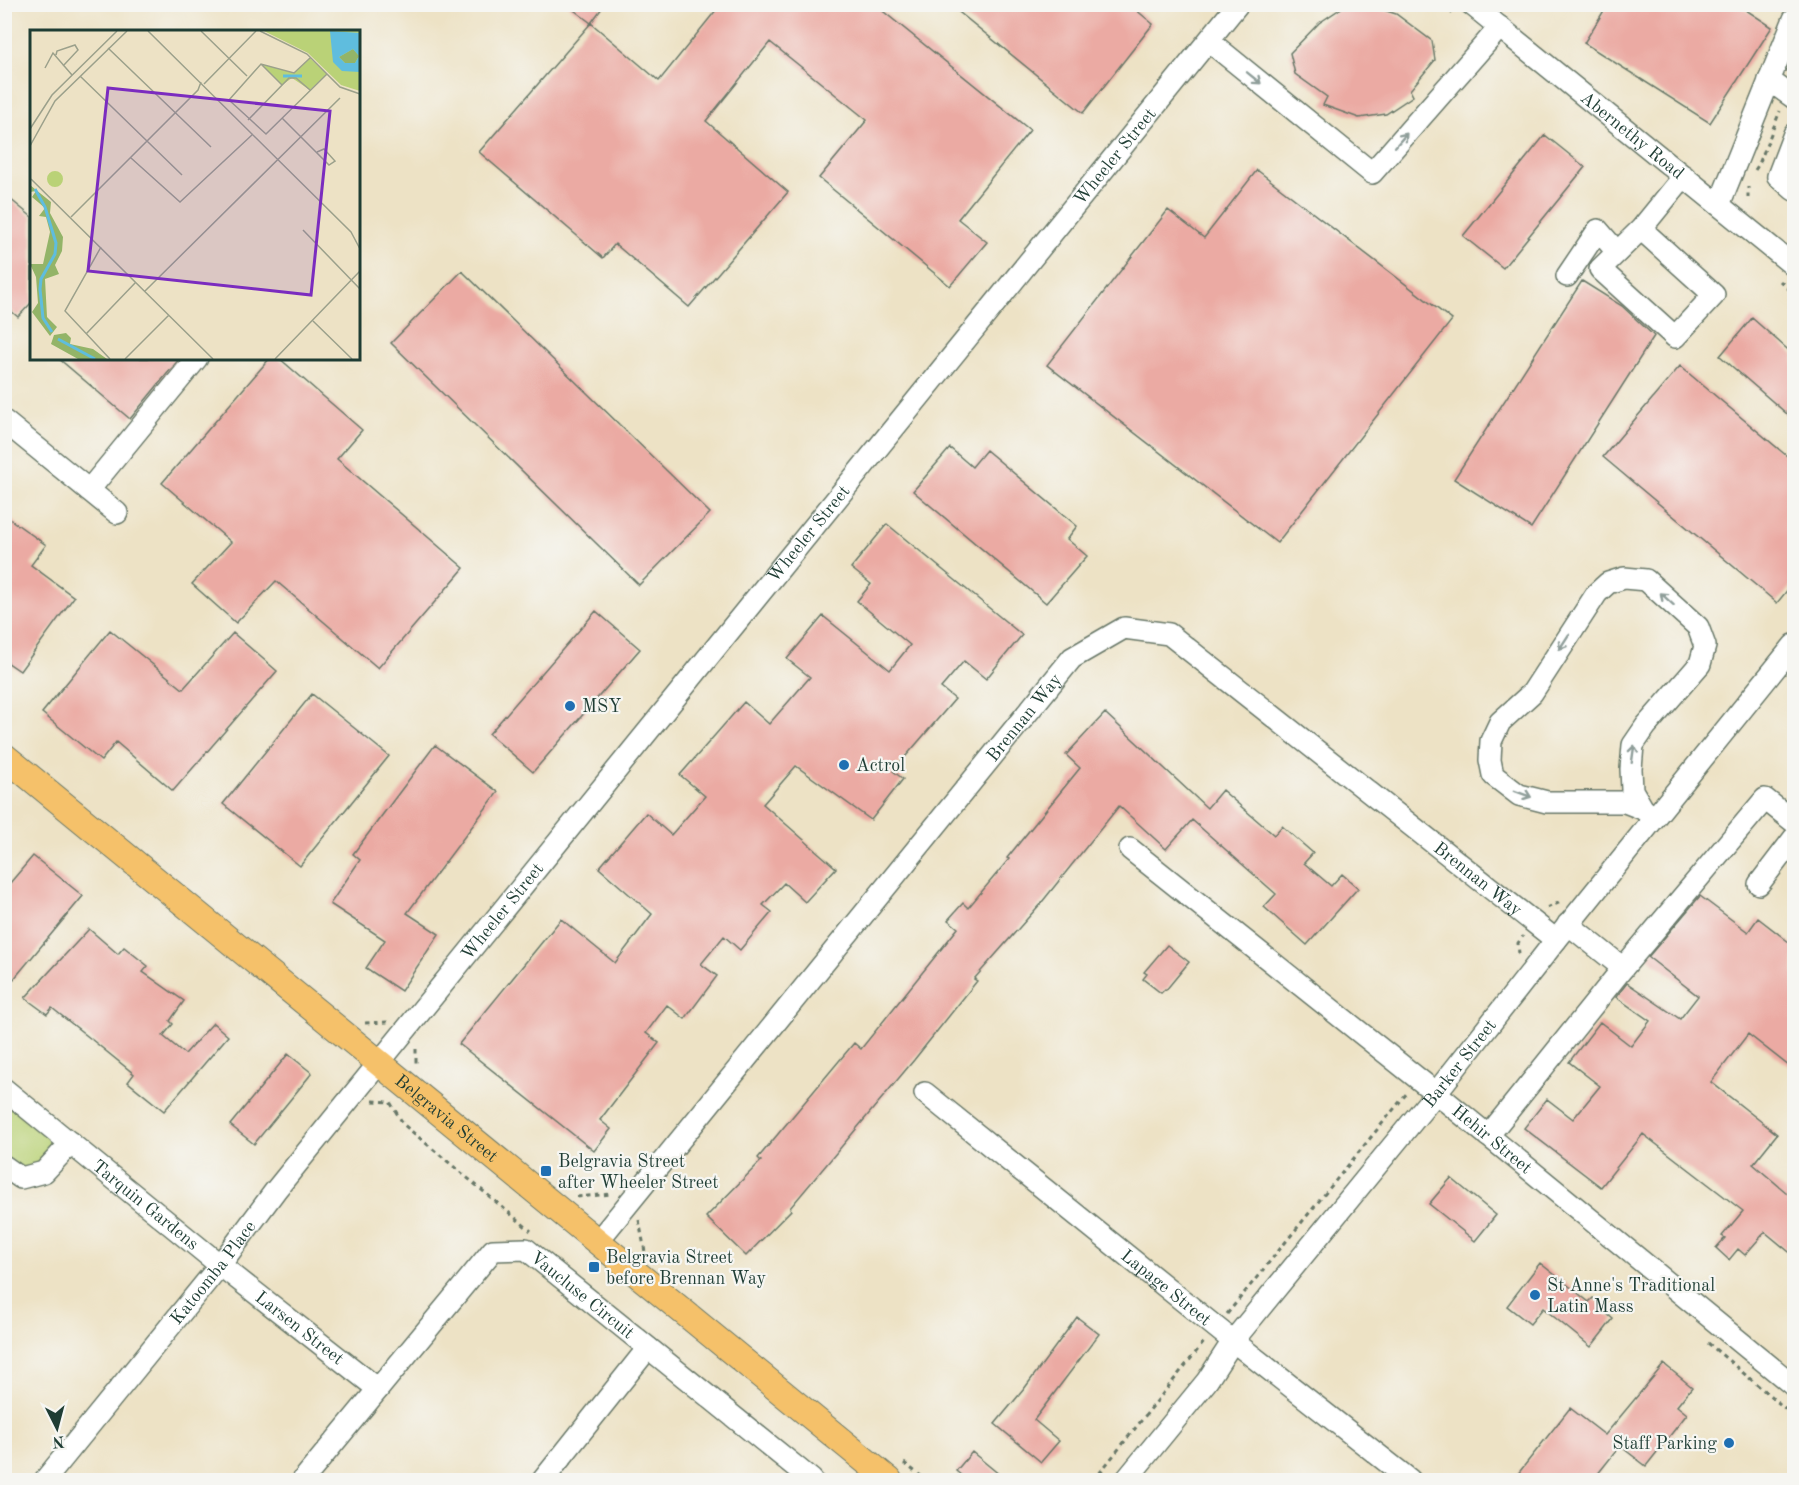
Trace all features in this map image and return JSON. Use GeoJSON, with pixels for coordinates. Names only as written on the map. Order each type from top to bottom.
{"type":"FeatureCollection","features":[{"type":"Feature","properties":{"kind":"main road","name":"Belgravia Street"},"geometry":{"type":"LineString","coordinates":[[4,756],[598,1240],[894,1469]]}},
{"type":"Feature","properties":{"kind":"street","name":"Wheeler Street"},"geometry":{"type":"LineString","coordinates":[[380,1063],[399,1029],[1238,4]]}},
{"type":"Feature","properties":{"kind":"street","name":"Abernethy Road"},"geometry":{"type":"LineString","coordinates":[[1472,4],[1794,266]]}},
{"type":"Feature","properties":{"kind":"street"},"geometry":{"type":"LineString","coordinates":[[1719,205],[1794,19]]}},
{"type":"Feature","properties":{"kind":"street"},"geometry":{"type":"LineString","coordinates":[[1209,41],[1372,173],[1500,27]]}},
{"type":"Feature","properties":{"kind":"street"},"geometry":{"type":"LineString","coordinates":[[1769,80],[1794,98]]}},
{"type":"Feature","properties":{"kind":"street"},"geometry":{"type":"LineString","coordinates":[[1794,134],[1778,176],[1794,190]]}},
{"type":"Feature","properties":{"kind":"street"},"geometry":{"type":"LineString","coordinates":[[1641,229],[1714,295],[1675,337],[1600,269],[1641,229],[1684,176]]}},
{"type":"Feature","properties":{"kind":"street"},"geometry":{"type":"LineString","coordinates":[[1567,276],[1598,230],[1617,252]]}},
{"type":"Feature","properties":{"kind":"street"},"geometry":{"type":"LineString","coordinates":[[89,490],[195,360]]}},
{"type":"Feature","properties":{"kind":"street"},"geometry":{"type":"LineString","coordinates":[[4,421],[117,513]]}},
{"type":"Feature","properties":{"kind":"street"},"geometry":{"type":"LineString","coordinates":[[1624,578],[1646,580],[1698,627],[1705,646],[1700,664],[1646,726],[1634,745],[1631,769],[1632,790],[1649,814],[1625,802],[1547,802],[1519,795],[1493,775],[1490,760],[1491,741],[1500,722],[1532,693],[1597,593],[1608,583],[1624,578]]}},
{"type":"Feature","properties":{"kind":"street","name":"Brennan Way"},"geometry":{"type":"LineString","coordinates":[[598,1240],[1072,658],[1124,628],[1169,634],[1562,932],[1623,968]]}},
{"type":"Feature","properties":{"kind":"street","name":"Barker Street"},"geometry":{"type":"LineString","coordinates":[[1125,1480],[1207,1381],[1233,1341],[1436,1093],[1562,932],[1649,814],[1794,645]]}},
{"type":"Feature","properties":{"kind":"street"},"geometry":{"type":"LineString","coordinates":[[1488,1136],[1623,968],[1765,799],[1794,822]]}},
{"type":"Feature","properties":{"kind":"street"},"geometry":{"type":"LineString","coordinates":[[1760,884],[1794,838]]}},
{"type":"Feature","properties":{"kind":"street","name":"Hehir Street"},"geometry":{"type":"LineString","coordinates":[[1130,849],[1436,1093],[1794,1386]]}},
{"type":"Feature","properties":{"kind":"street","name":"Katoomba Place"},"geometry":{"type":"LineString","coordinates":[[45,1480],[380,1063]]}},
{"type":"Feature","properties":{"kind":"street","name":"Tarquin Gardens"},"geometry":{"type":"LineString","coordinates":[[4,1089],[220,1264]]}},
{"type":"Feature","properties":{"kind":"street","name":"Lapage Street"},"geometry":{"type":"LineString","coordinates":[[926,1093],[1233,1341],[1410,1480]]}},
{"type":"Feature","properties":{"kind":"street"},"geometry":{"type":"LineString","coordinates":[[4,1166],[21,1178],[44,1172],[71,1143]]}},
{"type":"Feature","properties":{"kind":"street","name":"Vaucluse Circuit"},"geometry":{"type":"LineString","coordinates":[[303,1480],[493,1250],[526,1249],[812,1480]]}},
{"type":"Feature","properties":{"kind":"street","name":"Larsen Street"},"geometry":{"type":"LineString","coordinates":[[220,1264],[378,1389]]}},
{"type":"Feature","properties":{"kind":"street"},"geometry":{"type":"LineString","coordinates":[[543,1480],[648,1348]]}},
{"type":"Feature","properties":{"kind":"path"},"geometry":{"type":"LineString","coordinates":[[386,1022],[399,1029]]}},
{"type":"Feature","properties":{"kind":"path"},"geometry":{"type":"LineString","coordinates":[[363,1023],[386,1022],[399,1029],[416,1049],[416,1067]]}},
{"type":"Feature","properties":{"kind":"path"},"geometry":{"type":"LineString","coordinates":[[348,1102],[356,1108],[367,1102],[390,1102],[404,1125],[523,1222],[537,1237]]}},
{"type":"Feature","properties":{"kind":"path"},"geometry":{"type":"LineString","coordinates":[[577,1197],[610,1192],[639,1216],[644,1251],[653,1258]]}},
{"type":"Feature","properties":{"kind":"path"},"geometry":{"type":"LineString","coordinates":[[894,1469],[926,1480]]}},
{"type":"Feature","properties":{"kind":"green space"},"geometry":{"type":"Polygon","coordinates":[[[4,1092],[70,1143],[44,1172],[5,1166],[4,1092]]]}},
{"type":"Feature","properties":{"kind":"building"},"geometry":{"type":"Polygon","coordinates":[[[566,4],[605,4],[591,23],[566,4]]]}},
{"type":"Feature","properties":{"kind":"building"},"geometry":{"type":"Polygon","coordinates":[[[721,4],[874,4],[1030,130],[958,219],[987,242],[950,286],[819,178],[867,120],[770,42],[706,121],[788,192],[689,307],[615,244],[603,258],[479,152],[591,23],[659,81],[721,4]]]}},
{"type":"Feature","properties":{"kind":"building"},"geometry":{"type":"Polygon","coordinates":[[[949,4],[1129,4],[1153,24],[1083,113],[949,4]]]}},
{"type":"Feature","properties":{"kind":"building"},"geometry":{"type":"Polygon","coordinates":[[[1365,4],[1396,14],[1432,41],[1435,60],[1410,90],[1413,96],[1386,114],[1359,118],[1323,105],[1327,97],[1295,74],[1290,53],[1319,23],[1346,5],[1365,4]]]}},
{"type":"Feature","properties":{"kind":"building"},"geometry":{"type":"Polygon","coordinates":[[[1608,4],[1737,4],[1772,27],[1710,123],[1584,43],[1608,4]]]}},
{"type":"Feature","properties":{"kind":"building"},"geometry":{"type":"Polygon","coordinates":[[[1545,135],[1585,167],[1503,268],[1463,236],[1545,135]]]}},
{"type":"Feature","properties":{"kind":"building"},"geometry":{"type":"Polygon","coordinates":[[[1257,170],[1452,320],[1277,543],[1047,365],[1168,210],[1204,238],[1257,170]]]}},
{"type":"Feature","properties":{"kind":"building"},"geometry":{"type":"Polygon","coordinates":[[[4,194],[30,215],[30,304],[18,317],[4,305],[4,194]]]}},
{"type":"Feature","properties":{"kind":"building"},"geometry":{"type":"Polygon","coordinates":[[[462,271],[710,513],[639,585],[391,343],[462,271]]]}},
{"type":"Feature","properties":{"kind":"building"},"geometry":{"type":"Polygon","coordinates":[[[1582,281],[1622,306],[1654,336],[1531,528],[1454,479],[1582,281]]]}},
{"type":"Feature","properties":{"kind":"building"},"geometry":{"type":"Polygon","coordinates":[[[1752,318],[1794,355],[1794,420],[1720,356],[1752,318]]]}},
{"type":"Feature","properties":{"kind":"building"},"geometry":{"type":"Polygon","coordinates":[[[60,360],[178,360],[130,419],[60,360]]]}},
{"type":"Feature","properties":{"kind":"building"},"geometry":{"type":"Polygon","coordinates":[[[268,360],[281,360],[362,430],[337,459],[464,568],[378,668],[276,581],[236,623],[192,584],[231,542],[162,483],[268,360]]]}},
{"type":"Feature","properties":{"kind":"building"},"geometry":{"type":"Polygon","coordinates":[[[1680,366],[1794,462],[1794,582],[1777,603],[1603,457],[1680,366]]]}},
{"type":"Feature","properties":{"kind":"building"},"geometry":{"type":"Polygon","coordinates":[[[950,448],[972,467],[986,450],[1077,526],[1067,539],[1087,556],[1046,603],[913,491],[950,448]]]}},
{"type":"Feature","properties":{"kind":"building"},"geometry":{"type":"Polygon","coordinates":[[[4,515],[46,545],[31,565],[74,597],[20,671],[4,660],[4,515]]]}},
{"type":"Feature","properties":{"kind":"building"},"geometry":{"type":"Polygon","coordinates":[[[887,524],[1022,635],[986,679],[964,661],[941,688],[955,699],[893,771],[903,779],[871,820],[796,766],[763,804],[836,868],[805,902],[784,883],[763,905],[772,912],[740,950],[724,936],[701,964],[717,976],[685,1019],[667,1005],[646,1033],[659,1043],[600,1120],[611,1129],[594,1151],[459,1044],[561,919],[615,963],[652,914],[599,868],[646,813],[671,835],[705,796],[680,775],[744,702],[769,724],[810,677],[787,659],[823,616],[890,670],[910,645],[857,601],[871,584],[851,568],[887,524]]]}},
{"type":"Feature","properties":{"kind":"building"},"geometry":{"type":"Polygon","coordinates":[[[596,611],[640,649],[533,772],[489,734],[596,611]]]}},
{"type":"Feature","properties":{"kind":"building"},"geometry":{"type":"Polygon","coordinates":[[[110,630],[183,689],[233,633],[277,671],[173,791],[116,742],[101,761],[42,713],[110,630]]]}},
{"type":"Feature","properties":{"kind":"building"},"geometry":{"type":"Polygon","coordinates":[[[312,694],[389,756],[300,866],[223,804],[312,694]]]}},
{"type":"Feature","properties":{"kind":"building"},"geometry":{"type":"Polygon","coordinates":[[[1105,713],[1207,808],[1222,790],[1274,835],[1282,826],[1313,853],[1304,863],[1331,886],[1342,874],[1358,888],[1307,945],[1264,907],[1276,894],[1192,820],[1166,849],[1119,806],[1042,902],[974,979],[977,981],[790,1208],[791,1210],[746,1256],[706,1217],[761,1161],[758,1158],[854,1043],[861,1049],[958,928],[948,920],[963,903],[968,908],[1080,768],[1066,755],[1105,713]]]}},
{"type":"Feature","properties":{"kind":"building"},"geometry":{"type":"Polygon","coordinates":[[[435,745],[498,792],[407,913],[439,934],[401,991],[366,968],[385,940],[330,904],[360,860],[353,854],[435,745]]]}},
{"type":"Feature","properties":{"kind":"building"},"geometry":{"type":"Polygon","coordinates":[[[33,856],[83,896],[13,980],[4,973],[4,890],[33,856]]]}},
{"type":"Feature","properties":{"kind":"building"},"geometry":{"type":"Polygon","coordinates":[[[1700,896],[1748,932],[1758,918],[1794,946],[1794,1070],[1748,1034],[1711,1082],[1777,1134],[1753,1164],[1794,1199],[1794,1256],[1765,1232],[1745,1255],[1738,1249],[1729,1260],[1716,1248],[1725,1238],[1722,1236],[1743,1211],[1643,1134],[1601,1187],[1524,1128],[1547,1099],[1573,1119],[1600,1086],[1569,1062],[1600,1022],[1631,1046],[1650,1021],[1616,997],[1627,983],[1680,1019],[1698,996],[1648,957],[1700,896]]]}},
{"type":"Feature","properties":{"kind":"building"},"geometry":{"type":"Polygon","coordinates":[[[89,929],[118,954],[124,947],[148,966],[143,972],[184,1001],[170,1021],[173,1024],[163,1036],[185,1054],[213,1023],[228,1036],[164,1111],[128,1082],[134,1074],[91,1039],[52,1008],[47,1014],[25,998],[89,929]]]}},
{"type":"Feature","properties":{"kind":"building"},"geometry":{"type":"Polygon","coordinates":[[[1167,945],[1189,962],[1161,993],[1143,979],[1147,974],[1144,972],[1167,945]]]}},
{"type":"Feature","properties":{"kind":"building"},"geometry":{"type":"Polygon","coordinates":[[[288,1054],[312,1073],[254,1144],[230,1125],[288,1054]]]}},
{"type":"Feature","properties":{"kind":"building"},"geometry":{"type":"Polygon","coordinates":[[[1451,1178],[1496,1215],[1475,1241],[1429,1204],[1451,1178]]]}},
{"type":"Feature","properties":{"kind":"building"},"geometry":{"type":"Polygon","coordinates":[[[1540,1263],[1589,1302],[1593,1298],[1607,1309],[1605,1312],[1613,1319],[1591,1347],[1543,1308],[1530,1324],[1507,1306],[1540,1263]]]}},
{"type":"Feature","properties":{"kind":"building"},"geometry":{"type":"Polygon","coordinates":[[[1077,1317],[1099,1334],[1034,1420],[1059,1441],[1041,1462],[995,1424],[1077,1317]]]}},
{"type":"Feature","properties":{"kind":"building"},"geometry":{"type":"Polygon","coordinates":[[[1664,1364],[1692,1387],[1677,1406],[1687,1414],[1646,1466],[1620,1446],[1593,1480],[1513,1480],[1570,1408],[1605,1435],[1664,1364]]]}},
{"type":"Feature","properties":{"kind":"building"},"geometry":{"type":"Polygon","coordinates":[[[972,1452],[1006,1480],[967,1480],[956,1471],[972,1452]]]}},
{"type":"Feature","properties":{"kind":"place","name":"MSY"},"geometry":{"type":"Point","coordinates":[570,706]}},
{"type":"Feature","properties":{"kind":"place","name":"Actrol"},"geometry":{"type":"Point","coordinates":[844,765]}},
{"type":"Feature","properties":{"kind":"place","name":"Belgravia Street after Wheeler Street"},"geometry":{"type":"Point","coordinates":[546,1171]}},
{"type":"Feature","properties":{"kind":"place","name":"Belgravia Street before Brennan Way"},"geometry":{"type":"Point","coordinates":[594,1267]}},
{"type":"Feature","properties":{"kind":"place","name":"St Anne's Traditional Latin Mass"},"geometry":{"type":"Point","coordinates":[1535,1295]}},
{"type":"Feature","properties":{"kind":"place","name":"Staff Parking"},"geometry":{"type":"Point","coordinates":[1729,1443]}}]}
